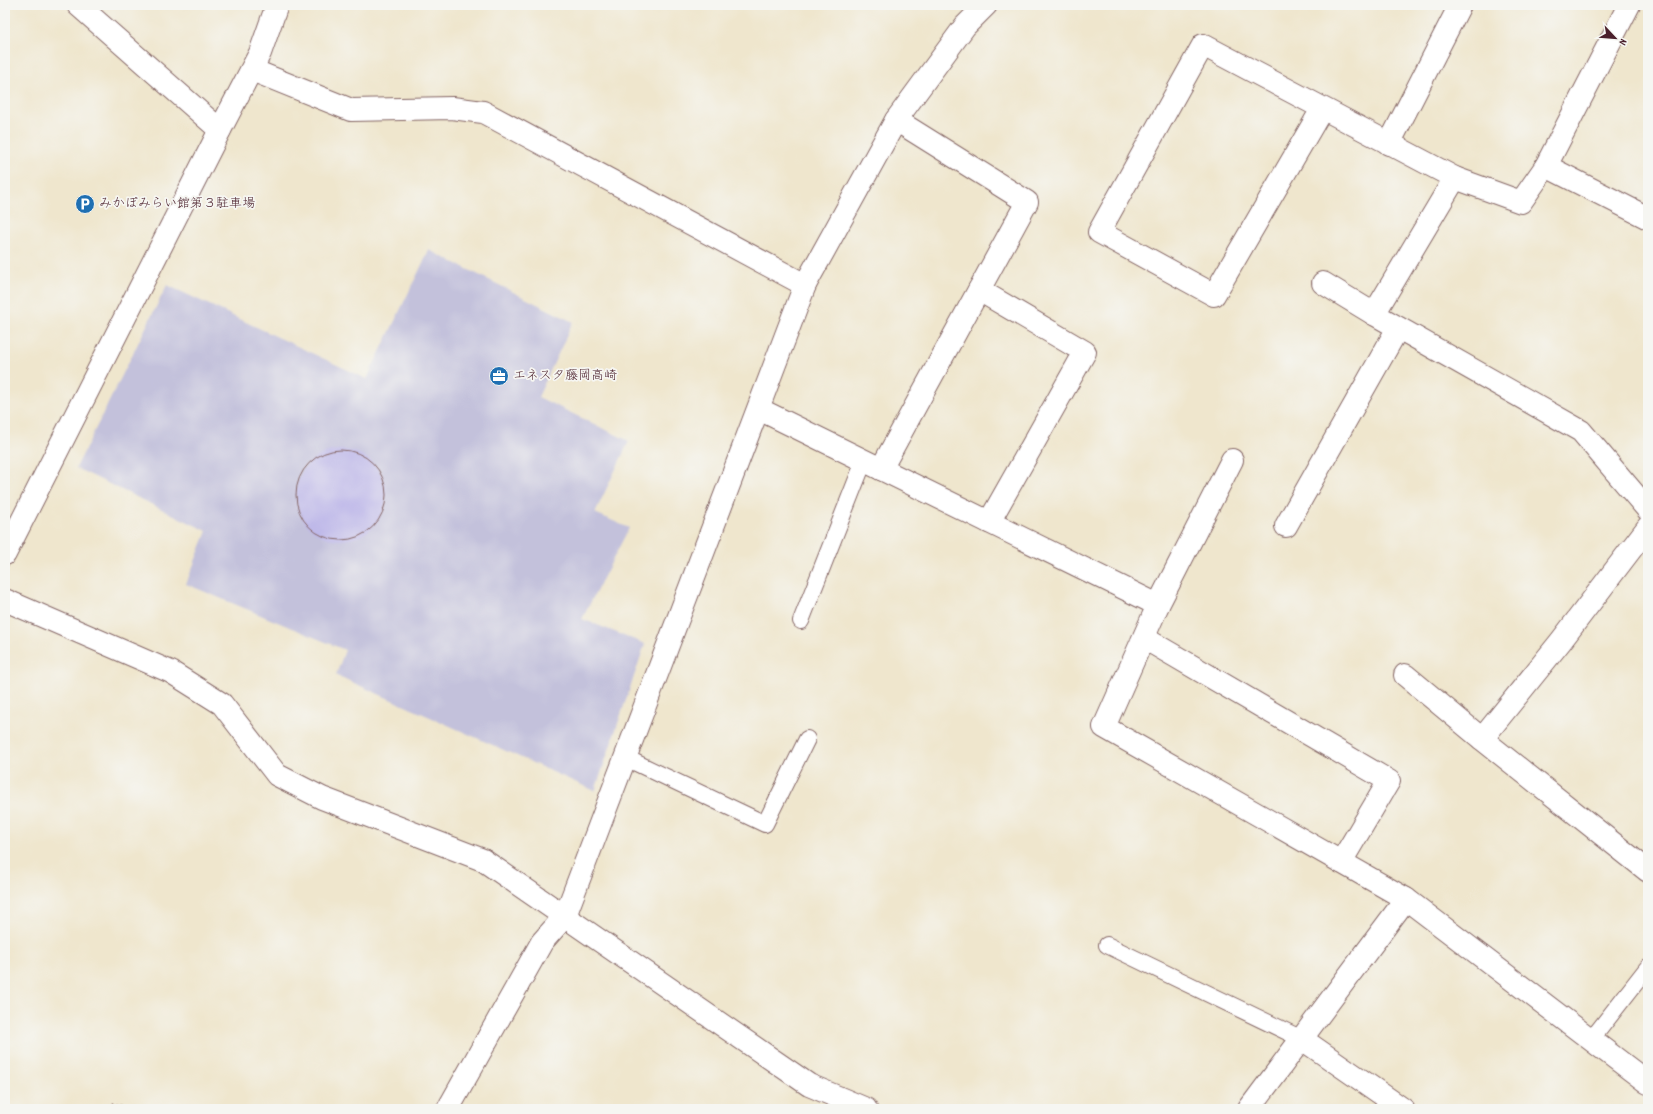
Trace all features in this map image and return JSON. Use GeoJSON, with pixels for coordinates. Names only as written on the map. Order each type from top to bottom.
{"type":"FeatureCollection","features":[{"type":"Feature","properties":{"kind":"street"},"geometry":{"type":"LineString","coordinates":[[78,5],[220,130]]}},
{"type":"Feature","properties":{"kind":"street"},"geometry":{"type":"LineString","coordinates":[[5,554],[220,130],[252,70],[260,53],[277,5]]}},
{"type":"Feature","properties":{"kind":"street"},"geometry":{"type":"LineString","coordinates":[[448,1109],[542,942],[565,916],[805,285],[896,120],[965,26],[986,5]]}},
{"type":"Feature","properties":{"kind":"street"},"geometry":{"type":"LineString","coordinates":[[1389,144],[1460,5]]}},
{"type":"Feature","properties":{"kind":"street"},"geometry":{"type":"LineString","coordinates":[[1322,109],[1214,296],[1099,232],[1203,45],[1455,178],[1521,202],[1546,166],[1628,5]]}},
{"type":"Feature","properties":{"kind":"street"},"geometry":{"type":"LineString","coordinates":[[252,70],[351,110],[452,108],[483,112],[805,285]]}},
{"type":"Feature","properties":{"kind":"street"},"geometry":{"type":"LineString","coordinates":[[873,465],[979,290],[1027,202],[896,120]]}},
{"type":"Feature","properties":{"kind":"street"},"geometry":{"type":"LineString","coordinates":[[1546,166],[1648,218]]}},
{"type":"Feature","properties":{"kind":"street"},"geometry":{"type":"LineString","coordinates":[[1374,314],[1455,178]]}},
{"type":"Feature","properties":{"kind":"street"},"geometry":{"type":"LineString","coordinates":[[1323,283],[1398,328],[1581,431],[1648,510]]}},
{"type":"Feature","properties":{"kind":"street"},"geometry":{"type":"LineString","coordinates":[[979,290],[1085,352],[989,522]]}},
{"type":"Feature","properties":{"kind":"street"},"geometry":{"type":"LineString","coordinates":[[1286,526],[1398,328]]}},
{"type":"Feature","properties":{"kind":"street"},"geometry":{"type":"LineString","coordinates":[[759,409],[1158,605]]}},
{"type":"Feature","properties":{"kind":"street"},"geometry":{"type":"LineString","coordinates":[[1232,460],[1158,605],[1104,727],[1406,899],[1648,1083]]}},
{"type":"Feature","properties":{"kind":"street"},"geometry":{"type":"LineString","coordinates":[[1482,739],[1561,641],[1648,527]]}},
{"type":"Feature","properties":{"kind":"street"},"geometry":{"type":"LineString","coordinates":[[5,600],[171,672],[222,704],[277,775],[322,798],[483,860],[809,1085],[866,1109]]}},
{"type":"Feature","properties":{"kind":"street"},"geometry":{"type":"LineString","coordinates":[[1144,638],[1389,782],[1341,862]]}},
{"type":"Feature","properties":{"kind":"street"},"geometry":{"type":"LineString","coordinates":[[1404,675],[1648,871]]}},
{"type":"Feature","properties":{"kind":"street"},"geometry":{"type":"LineString","coordinates":[[1249,1109],[1406,899]]}},
{"type":"Feature","properties":{"kind":"street"},"geometry":{"type":"LineString","coordinates":[[1302,1039],[1403,1109]]}},
{"type":"Feature","properties":{"kind":"lane"},"geometry":{"type":"LineString","coordinates":[[801,621],[873,465]]}},
{"type":"Feature","properties":{"kind":"lane"},"geometry":{"type":"LineString","coordinates":[[626,758],[765,824],[807,739]]}},
{"type":"Feature","properties":{"kind":"lane"},"geometry":{"type":"LineString","coordinates":[[1107,945],[1302,1039]]}},
{"type":"Feature","properties":{"kind":"lane"},"geometry":{"type":"LineString","coordinates":[[1590,1040],[1648,967]]}},
{"type":"Feature","properties":{"kind":"path"},"geometry":{"type":"LineString","coordinates":[[109,1109],[111,1103],[133,1109]]}},
{"type":"Feature","properties":{"kind":"shaded area"},"geometry":{"type":"Polygon","coordinates":[[[429,250],[573,322],[538,397],[629,441],[595,513],[629,528],[582,619],[645,644],[595,791],[336,675],[345,650],[186,584],[207,531],[76,468],[167,285],[367,379],[429,250]]]}},
{"type":"Feature","properties":{"kind":"building"},"geometry":{"type":"Polygon","coordinates":[[[341,450],[358,453],[373,463],[383,478],[386,495],[383,512],[373,527],[358,537],[341,540],[324,537],[309,527],[299,512],[296,495],[299,478],[309,463],[324,453],[341,450]]]}},
{"type":"Feature","properties":{"kind":"place","name":"みかぼみらい館第３駐車場"},"geometry":{"type":"Point","coordinates":[85,204]}},
{"type":"Feature","properties":{"kind":"place","name":"エネスタ藤岡高崎"},"geometry":{"type":"Point","coordinates":[499,376]}}]}
